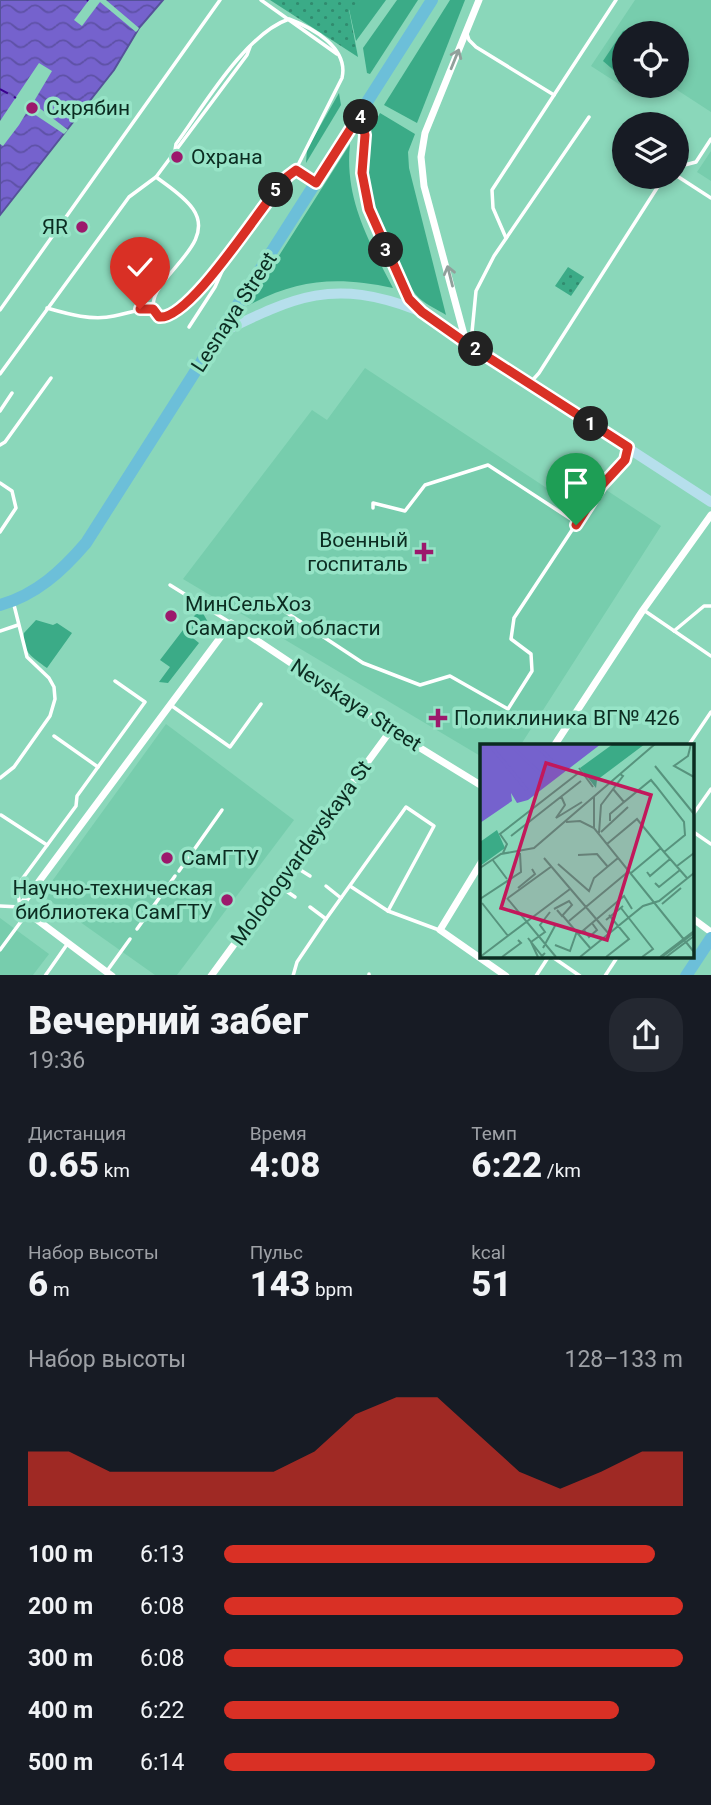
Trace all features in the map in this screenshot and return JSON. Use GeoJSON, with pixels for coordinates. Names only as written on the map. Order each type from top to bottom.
{"type":"FeatureCollection","features":[{"type":"Feature","properties":{"kind":"main road","name":"Lesnaya Street"},"geometry":{"type":"LineString","coordinates":[[0,605],[33,592],[66,567],[86,543],[432,0]]}},
{"type":"Feature","properties":{"kind":"main road"},"geometry":{"type":"LineString","coordinates":[[360,114],[365,135],[362,173],[369,209],[409,299],[422,312],[466,343],[711,502]]}},
{"type":"Feature","properties":{"kind":"main road"},"geometry":{"type":"LineString","coordinates":[[220,333],[263,311],[295,299],[323,293],[351,292],[372,295],[422,312]]}},
{"type":"Feature","properties":{"kind":"main road"},"geometry":{"type":"LineString","coordinates":[[686,975],[709,946]]}},
{"type":"Feature","properties":{"kind":"street"},"geometry":{"type":"LineString","coordinates":[[466,343],[424,186],[421,157],[425,134],[480,0]]}},
{"type":"Feature","properties":{"kind":"street"},"geometry":{"type":"LineString","coordinates":[[555,744],[643,610],[711,516]]}},
{"type":"Feature","properties":{"kind":"street"},"geometry":{"type":"LineString","coordinates":[[110,973],[20,906],[231,623]]}},
{"type":"Feature","properties":{"kind":"street","name":"Nevskaya Street"},"geometry":{"type":"LineString","coordinates":[[231,623],[391,730],[480,785]]}},
{"type":"Feature","properties":{"kind":"street","name":"Molodogvardeyskaya St"},"geometry":{"type":"LineString","coordinates":[[211,975],[391,730]]}},
{"type":"Feature","properties":{"kind":"street"},"geometry":{"type":"LineString","coordinates":[[480,863],[440,930],[480,957]]}},
{"type":"Feature","properties":{"kind":"street"},"geometry":{"type":"LineString","coordinates":[[694,919],[711,932]]}},
{"type":"Feature","properties":{"kind":"street"},"geometry":{"type":"LineString","coordinates":[[481,958],[506,975]]}},
{"type":"Feature","properties":{"kind":"lane"},"geometry":{"type":"LineString","coordinates":[[0,310],[220,0]]}},
{"type":"Feature","properties":{"kind":"lane"},"geometry":{"type":"LineString","coordinates":[[156,177],[192,207],[196,213],[198,229],[187,253],[155,296],[153,309],[159,317],[174,314],[228,257],[279,185],[296,170],[342,78],[343,64],[339,55],[290,23],[289,19],[269,3],[261,0]]}},
{"type":"Feature","properties":{"kind":"lane"},"geometry":{"type":"LineString","coordinates":[[506,238],[493,208],[492,190],[616,0]]}},
{"type":"Feature","properties":{"kind":"lane"},"geometry":{"type":"LineString","coordinates":[[0,374],[129,197],[156,177],[175,150],[176,144],[243,52],[270,28],[289,19]]}},
{"type":"Feature","properties":{"kind":"lane"},"geometry":{"type":"LineString","coordinates":[[466,32],[476,47],[554,95]]}},
{"type":"Feature","properties":{"kind":"lane"},"geometry":{"type":"LineString","coordinates":[[483,354],[472,332],[476,291],[494,256],[589,117]]}},
{"type":"Feature","properties":{"kind":"lane"},"geometry":{"type":"LineString","coordinates":[[689,164],[696,162],[711,139]]}},
{"type":"Feature","properties":{"kind":"lane"},"geometry":{"type":"LineString","coordinates":[[296,170],[316,183]]}},
{"type":"Feature","properties":{"kind":"lane"},"geometry":{"type":"LineString","coordinates":[[689,184],[711,198]]}},
{"type":"Feature","properties":{"kind":"lane"},"geometry":{"type":"LineString","coordinates":[[530,384],[656,189]]}},
{"type":"Feature","properties":{"kind":"lane"},"geometry":{"type":"LineString","coordinates":[[188,327],[215,287],[228,257]]}},
{"type":"Feature","properties":{"kind":"lane"},"geometry":{"type":"LineString","coordinates":[[47,308],[98,318],[153,309]]}},
{"type":"Feature","properties":{"kind":"lane"},"geometry":{"type":"LineString","coordinates":[[0,445],[5,442],[51,378]]}},
{"type":"Feature","properties":{"kind":"lane"},"geometry":{"type":"LineString","coordinates":[[0,411],[12,393]]}},
{"type":"Feature","properties":{"kind":"lane"},"geometry":{"type":"LineString","coordinates":[[266,599],[363,663],[420,685],[450,676],[508,709],[532,671],[531,654],[511,639],[514,618],[601,486],[625,460],[628,447]]}},
{"type":"Feature","properties":{"kind":"lane"},"geometry":{"type":"LineString","coordinates":[[373,508],[373,503],[405,511],[425,485],[488,465],[577,523]]}},
{"type":"Feature","properties":{"kind":"lane"},"geometry":{"type":"LineString","coordinates":[[0,482],[12,491],[16,508],[0,533]]}},
{"type":"Feature","properties":{"kind":"lane"},"geometry":{"type":"LineString","coordinates":[[170,585],[231,623]]}},
{"type":"Feature","properties":{"kind":"lane"},"geometry":{"type":"LineString","coordinates":[[0,778],[14,767],[50,716],[55,699],[54,687],[48,678],[27,657],[13,601]]}},
{"type":"Feature","properties":{"kind":"lane"},"geometry":{"type":"LineString","coordinates":[[674,631],[704,606],[711,606]]}},
{"type":"Feature","properties":{"kind":"lane"},"geometry":{"type":"LineString","coordinates":[[643,610],[711,656]]}},
{"type":"Feature","properties":{"kind":"lane"},"geometry":{"type":"LineString","coordinates":[[0,631],[18,625]]}},
{"type":"Feature","properties":{"kind":"lane"},"geometry":{"type":"LineString","coordinates":[[0,906],[20,906],[17,886],[76,806],[77,796],[145,702],[115,681]]}},
{"type":"Feature","properties":{"kind":"lane"},"geometry":{"type":"LineString","coordinates":[[170,705],[230,747],[261,704]]}},
{"type":"Feature","properties":{"kind":"lane"},"geometry":{"type":"LineString","coordinates":[[689,744],[711,712]]}},
{"type":"Feature","properties":{"kind":"lane"},"geometry":{"type":"LineString","coordinates":[[54,736],[98,767]]}},
{"type":"Feature","properties":{"kind":"lane"},"geometry":{"type":"LineString","coordinates":[[694,813],[711,789]]}},
{"type":"Feature","properties":{"kind":"lane"},"geometry":{"type":"LineString","coordinates":[[293,975],[297,962],[406,807],[433,826],[388,911]]}},
{"type":"Feature","properties":{"kind":"lane"},"geometry":{"type":"LineString","coordinates":[[179,871],[222,810]]}},
{"type":"Feature","properties":{"kind":"lane"},"geometry":{"type":"LineString","coordinates":[[1,815],[47,845]]}},
{"type":"Feature","properties":{"kind":"lane"},"geometry":{"type":"LineString","coordinates":[[694,832],[711,844]]}},
{"type":"Feature","properties":{"kind":"lane"},"geometry":{"type":"LineString","coordinates":[[292,865],[310,876]]}},
{"type":"Feature","properties":{"kind":"lane"},"geometry":{"type":"LineString","coordinates":[[137,929],[175,876]]}},
{"type":"Feature","properties":{"kind":"lane"},"geometry":{"type":"LineString","coordinates":[[277,885],[295,897]]}},
{"type":"Feature","properties":{"kind":"lane"},"geometry":{"type":"LineString","coordinates":[[326,886],[341,898]]}},
{"type":"Feature","properties":{"kind":"lane"},"geometry":{"type":"LineString","coordinates":[[350,886],[388,911],[440,930]]}},
{"type":"Feature","properties":{"kind":"lane"},"geometry":{"type":"LineString","coordinates":[[310,907],[326,919]]}},
{"type":"Feature","properties":{"kind":"lane"},"geometry":{"type":"LineString","coordinates":[[0,950],[28,912]]}},
{"type":"Feature","properties":{"kind":"lane"},"geometry":{"type":"LineString","coordinates":[[110,973],[130,939]]}},
{"type":"Feature","properties":{"kind":"lane"},"geometry":{"type":"LineString","coordinates":[[45,975],[68,943]]}},
{"type":"Feature","properties":{"kind":"lane"},"geometry":{"type":"LineString","coordinates":[[536,975],[549,958]]}},
{"type":"Feature","properties":{"kind":"lane"},"geometry":{"type":"LineString","coordinates":[[553,958],[580,975]]}},
{"type":"Feature","properties":{"kind":"lane"},"geometry":{"type":"LineString","coordinates":[[605,975],[617,958]]}},
{"type":"Feature","properties":{"kind":"shaded area"},"geometry":{"type":"Polygon","coordinates":[[[270,0],[362,0],[349,10],[358,57],[270,0]]]}},
{"type":"Feature","properties":{"kind":"shaded area"},"geometry":{"type":"Polygon","coordinates":[[[361,0],[386,0],[356,41],[349,9],[361,0]]]}},
{"type":"Feature","properties":{"kind":"shaded area"},"geometry":{"type":"Polygon","coordinates":[[[397,0],[418,0],[370,74],[367,73],[363,48],[397,0]]]}},
{"type":"Feature","properties":{"kind":"shaded area"},"geometry":{"type":"Polygon","coordinates":[[[450,0],[465,0],[417,123],[384,105],[450,0]]]}},
{"type":"Feature","properties":{"kind":"shaded area"},"geometry":{"type":"Polygon","coordinates":[[[635,0],[711,0],[711,112],[689,98],[689,21],[621,21],[635,0]]]}},
{"type":"Feature","properties":{"kind":"shaded area"},"geometry":{"type":"Polygon","coordinates":[[[612,34],[612,80],[591,66],[612,34]]]}},
{"type":"Feature","properties":{"kind":"shaded area"},"geometry":{"type":"Polygon","coordinates":[[[612,48],[612,69],[603,61],[612,48]]]}},
{"type":"Feature","properties":{"kind":"shaded area"},"geometry":{"type":"Polygon","coordinates":[[[339,93],[341,105],[306,163],[307,149],[339,93]]]}},
{"type":"Feature","properties":{"kind":"shaded area"},"geometry":{"type":"Polygon","coordinates":[[[380,113],[415,134],[408,152],[409,168],[446,315],[422,301],[410,286],[382,227],[366,163],[367,144],[380,113]]]}},
{"type":"Feature","properties":{"kind":"shaded area"},"geometry":{"type":"Polygon","coordinates":[[[350,144],[351,183],[360,219],[393,288],[353,282],[318,282],[283,290],[247,306],[350,144]]]}},
{"type":"Feature","properties":{"kind":"shaded area"},"geometry":{"type":"Polygon","coordinates":[[[711,151],[711,181],[697,172],[711,151]]]}},
{"type":"Feature","properties":{"kind":"shaded area"},"geometry":{"type":"Polygon","coordinates":[[[568,267],[584,277],[571,296],[555,286],[568,267]]]}},
{"type":"Feature","properties":{"kind":"shaded area","name":"Военный госпиталь"},"geometry":{"type":"Polygon","coordinates":[[[365,368],[574,506],[591,480],[661,526],[521,744],[480,744],[480,756],[183,579],[312,410],[327,420],[365,368]]]}},
{"type":"Feature","properties":{"kind":"shaded area"},"geometry":{"type":"Polygon","coordinates":[[[200,608],[209,624],[202,638],[187,626],[200,608]]]}},
{"type":"Feature","properties":{"kind":"shaded area"},"geometry":{"type":"Polygon","coordinates":[[[36,620],[53,625],[57,623],[72,633],[47,668],[33,657],[24,645],[24,633],[36,620]]]}},
{"type":"Feature","properties":{"kind":"shaded area"},"geometry":{"type":"Polygon","coordinates":[[[183,630],[199,643],[168,683],[159,682],[170,667],[160,660],[183,630]]]}},
{"type":"Feature","properties":{"kind":"shaded area","name":"СамГТУ"},"geometry":{"type":"Polygon","coordinates":[[[166,724],[294,820],[177,975],[155,975],[42,895],[166,724]]]}},
{"type":"Feature","properties":{"kind":"shaded area"},"geometry":{"type":"Polygon","coordinates":[[[0,918],[49,954],[33,975],[0,975],[0,918]]]}},
{"type":"Feature","properties":{"kind":"water"},"geometry":{"type":"Polygon","coordinates":[[[0,0],[163,0],[139,28],[114,70],[0,215],[0,0]]]}},
{"type":"Feature","properties":{"kind":"pier"},"geometry":{"type":"Polygon","coordinates":[[[89,0],[106,0],[139,28],[138,30],[136,32],[100,2],[82,26],[74,20],[89,0]]]}},
{"type":"Feature","properties":{"kind":"pier"},"geometry":{"type":"Polygon","coordinates":[[[39,63],[52,71],[33,103],[68,130],[64,134],[28,110],[3,146],[0,144],[0,121],[39,63]]]}},
{"type":"Feature","properties":{"kind":"ferry route"},"geometry":{"type":"LineString","coordinates":[[0,89],[16,98]]}},
{"type":"Feature","properties":{"kind":"place","name":"Скрябин"},"geometry":{"type":"Point","coordinates":[32,108]}},
{"type":"Feature","properties":{"kind":"place","name":"Охрана"},"geometry":{"type":"Point","coordinates":[177,157]}},
{"type":"Feature","properties":{"kind":"place","name":"ЯR"},"geometry":{"type":"Point","coordinates":[82,227]}},
{"type":"Feature","properties":{"kind":"place","name":"Военный госпиталь"},"geometry":{"type":"Point","coordinates":[424,552]}},
{"type":"Feature","properties":{"kind":"place","name":"МинСельХоз Самарской области"},"geometry":{"type":"Point","coordinates":[171,616]}},
{"type":"Feature","properties":{"kind":"place","name":"Поликлиника ВГ№ 426"},"geometry":{"type":"Point","coordinates":[438,718]}},
{"type":"Feature","properties":{"kind":"place","name":"СамГТУ"},"geometry":{"type":"Point","coordinates":[167,858]}},
{"type":"Feature","properties":{"kind":"place","name":"Научно-техническая библиотека СамГТУ"},"geometry":{"type":"Point","coordinates":[227,900]}},
{"type":"Feature","properties":{"kind":"route"},"geometry":{"type":"LineString","coordinates":[[140,309],[153,309],[155,314],[164,318],[174,314],[228,257],[288,176],[296,170],[316,183],[360,114],[365,135],[362,173],[369,209],[409,299],[422,312],[466,343],[628,447],[625,460],[601,486],[576,525]]}}]}
